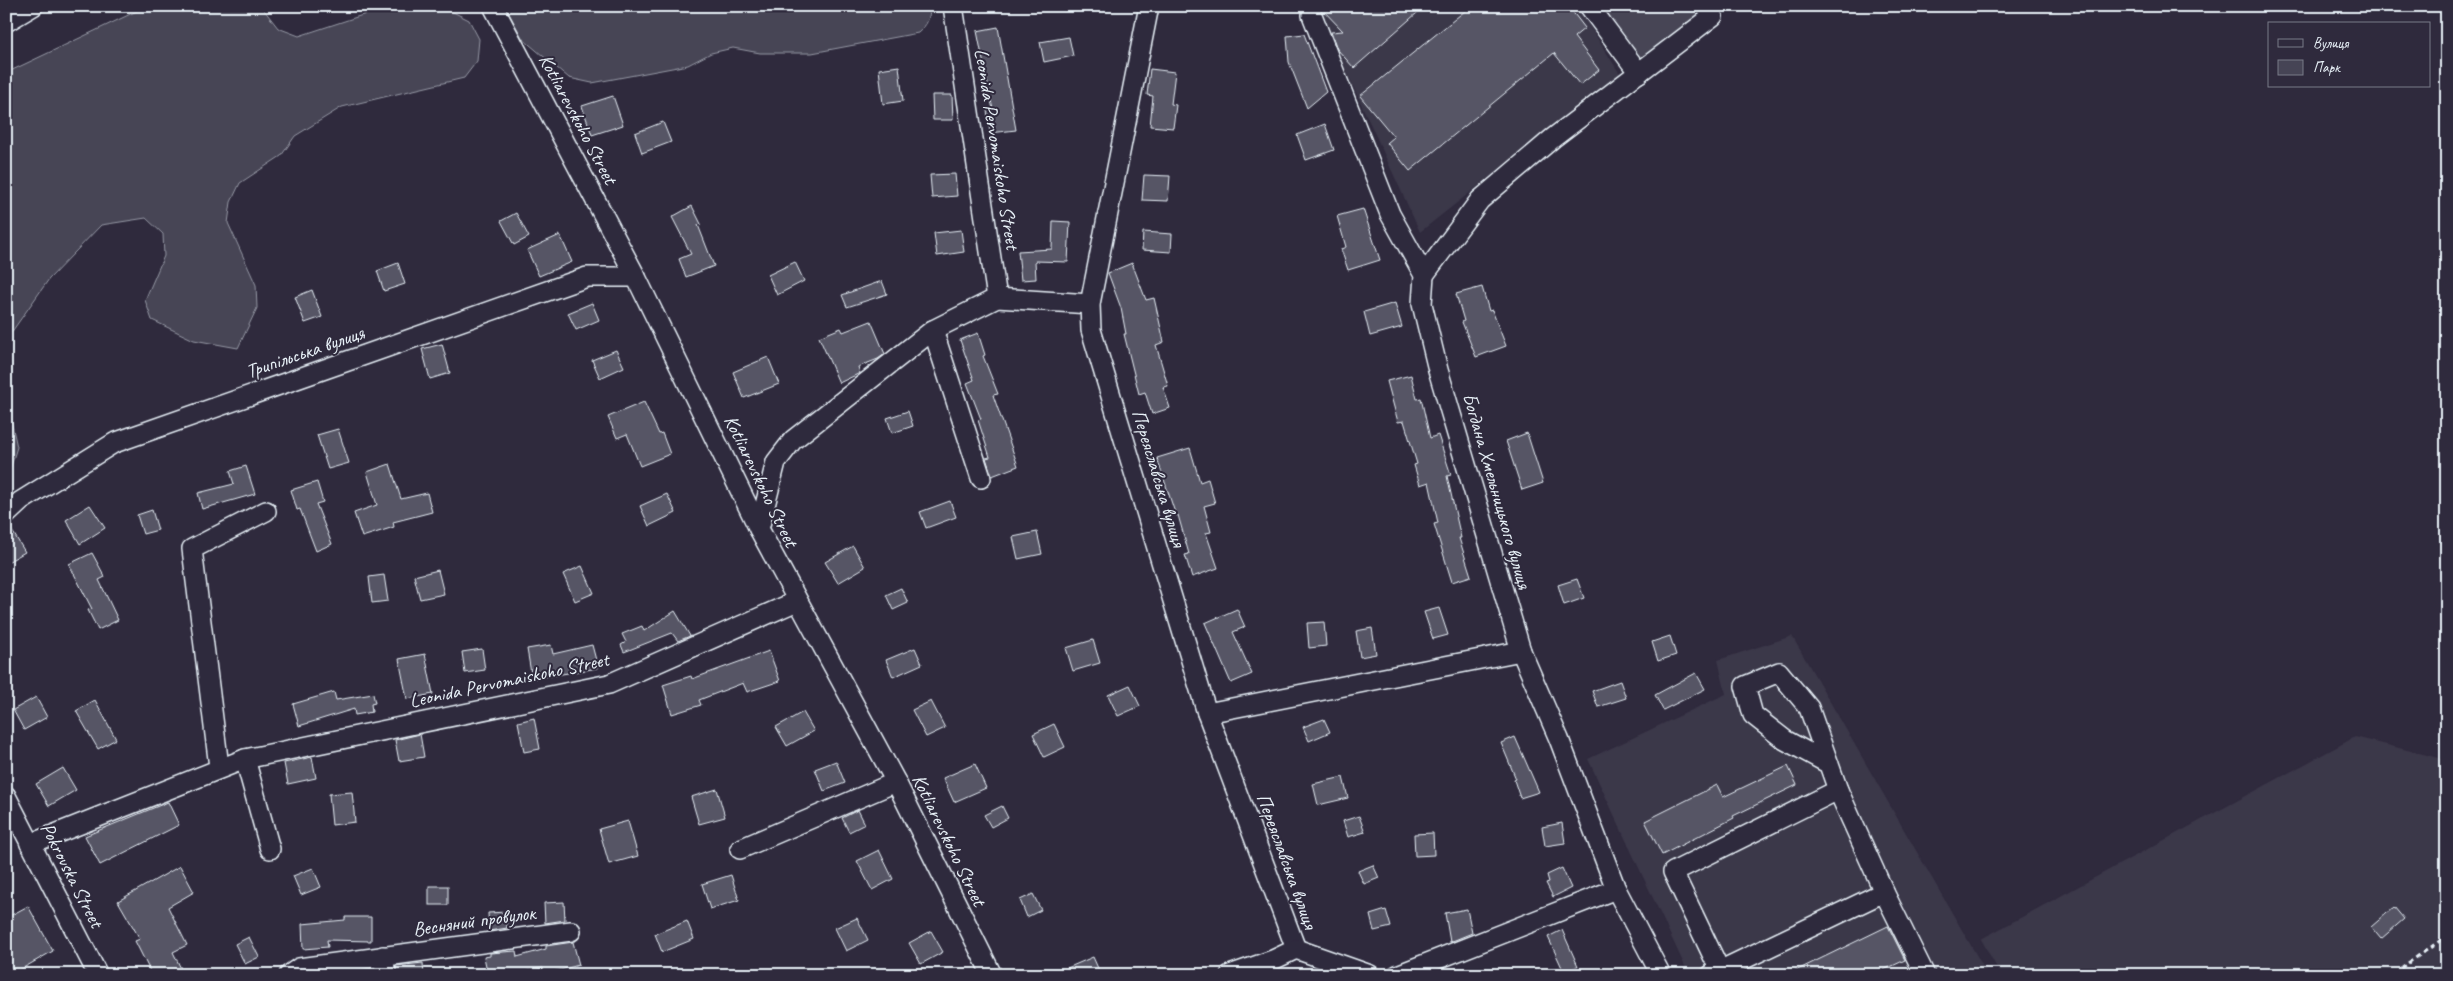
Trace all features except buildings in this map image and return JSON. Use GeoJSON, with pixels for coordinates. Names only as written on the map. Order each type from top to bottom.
{"type":"FeatureCollection","features":[{"type":"Feature","properties":{"kind":"street","name":"Kotliarevskoho Street"},"geometry":{"type":"LineString","coordinates":[[493,6],[636,277],[759,529],[896,782],[992,975]]}},
{"type":"Feature","properties":{"kind":"street","name":"Leonida Pervomaiskoho Street"},"geometry":{"type":"LineString","coordinates":[[953,6],[998,298]]}},
{"type":"Feature","properties":{"kind":"street","name":"Переяславська вулиця"},"geometry":{"type":"LineString","coordinates":[[1149,6],[1090,304],[1091,330],[1208,712],[1296,949]]}},
{"type":"Feature","properties":{"kind":"street"},"geometry":{"type":"LineString","coordinates":[[1589,6],[1638,73]]}},
{"type":"Feature","properties":{"kind":"street"},"geometry":{"type":"LineString","coordinates":[[6,22],[26,8]]}},
{"type":"Feature","properties":{"kind":"street"},"geometry":{"type":"LineString","coordinates":[[1312,15],[1390,214],[1424,275],[1480,200],[1553,138],[1638,73],[1715,10]]}},
{"type":"Feature","properties":{"kind":"street","name":"Богдана Хмельницького вулиця"},"geometry":{"type":"LineString","coordinates":[[1424,275],[1422,304],[1438,370],[1521,651],[1559,739],[1616,888],[1661,975]]}},
{"type":"Feature","properties":{"kind":"street","name":"Трипільська вулиця"},"geometry":{"type":"LineString","coordinates":[[6,515],[20,501],[114,443],[587,278],[636,277]]}},
{"type":"Feature","properties":{"kind":"street"},"geometry":{"type":"LineString","coordinates":[[759,529],[776,462],[793,440],[933,330],[998,298],[1090,304]]}},
{"type":"Feature","properties":{"kind":"street"},"geometry":{"type":"LineString","coordinates":[[933,330],[981,478]]}},
{"type":"Feature","properties":{"kind":"street"},"geometry":{"type":"LineString","coordinates":[[219,767],[192,549],[266,511]]}},
{"type":"Feature","properties":{"kind":"street","name":"Leonida Pervomaiskoho Street"},"geometry":{"type":"LineString","coordinates":[[30,844],[219,767],[245,759],[608,684],[797,601]]}},
{"type":"Feature","properties":{"kind":"street"},"geometry":{"type":"LineString","coordinates":[[1208,712],[1521,651]]}},
{"type":"Feature","properties":{"kind":"street"},"geometry":{"type":"LineString","coordinates":[[1829,764],[1784,740],[1753,715],[1745,686],[1779,672],[1809,708],[1829,764],[1838,790],[1884,892],[1925,975]]}},
{"type":"Feature","properties":{"kind":"street"},"geometry":{"type":"LineString","coordinates":[[245,759],[270,849]]}},
{"type":"Feature","properties":{"kind":"street"},"geometry":{"type":"LineString","coordinates":[[740,849],[896,782]]}},
{"type":"Feature","properties":{"kind":"street"},"geometry":{"type":"LineString","coordinates":[[1838,790],[1673,872],[1718,973],[1884,892]]}},
{"type":"Feature","properties":{"kind":"street","name":"Pokrovska Street"},"geometry":{"type":"LineString","coordinates":[[6,796],[98,975]]}},
{"type":"Feature","properties":{"kind":"street"},"geometry":{"type":"LineString","coordinates":[[1397,975],[1616,888]]}},
{"type":"Feature","properties":{"kind":"street","name":"Весняний провулок"},"geometry":{"type":"LineString","coordinates":[[289,975],[300,968],[385,966],[571,931]]}},
{"type":"Feature","properties":{"kind":"street"},"geometry":{"type":"LineString","coordinates":[[1230,975],[1296,949],[1370,975]]}},
{"type":"Feature","properties":{"kind":"path"},"geometry":{"type":"LineString","coordinates":[[2401,975],[2398,970],[2447,936]]}},
{"type":"Feature","properties":{"kind":"shaded area"},"geometry":{"type":"Polygon","coordinates":[[[1316,6],[1577,6],[1620,74],[1420,232],[1316,6]]]}},
{"type":"Feature","properties":{"kind":"shaded area"},"geometry":{"type":"Polygon","coordinates":[[[1792,636],[1988,975],[1689,975],[1588,759],[1726,694],[1718,660],[1792,636]]]}},
{"type":"Feature","properties":{"kind":"shaded area"},"geometry":{"type":"Polygon","coordinates":[[[2355,737],[2447,760],[2447,975],[2001,975],[1981,939],[2355,737]]]}},
{"type":"Feature","properties":{"kind":"green space"},"geometry":{"type":"Polygon","coordinates":[[[156,6],[261,6],[278,28],[299,36],[384,8],[449,10],[469,20],[479,39],[477,61],[464,78],[342,107],[295,136],[281,156],[240,183],[231,202],[228,223],[256,285],[257,308],[238,348],[194,340],[152,320],[145,300],[164,256],[163,234],[146,218],[101,225],[49,279],[6,340],[6,73],[139,10],[156,6]]]}},
{"type":"Feature","properties":{"kind":"green space"},"geometry":{"type":"Polygon","coordinates":[[[505,6],[930,6],[927,21],[918,33],[812,53],[760,53],[733,48],[711,53],[688,65],[592,83],[569,78],[523,39],[505,6]]]}},
{"type":"Feature","properties":{"kind":"green space"},"geometry":{"type":"Polygon","coordinates":[[[1589,6],[1722,6],[1639,73],[1589,6]]]}},
{"type":"Feature","properties":{"kind":"green space"},"geometry":{"type":"Polygon","coordinates":[[[6,398],[17,447],[6,482],[6,398]]]}}]}
